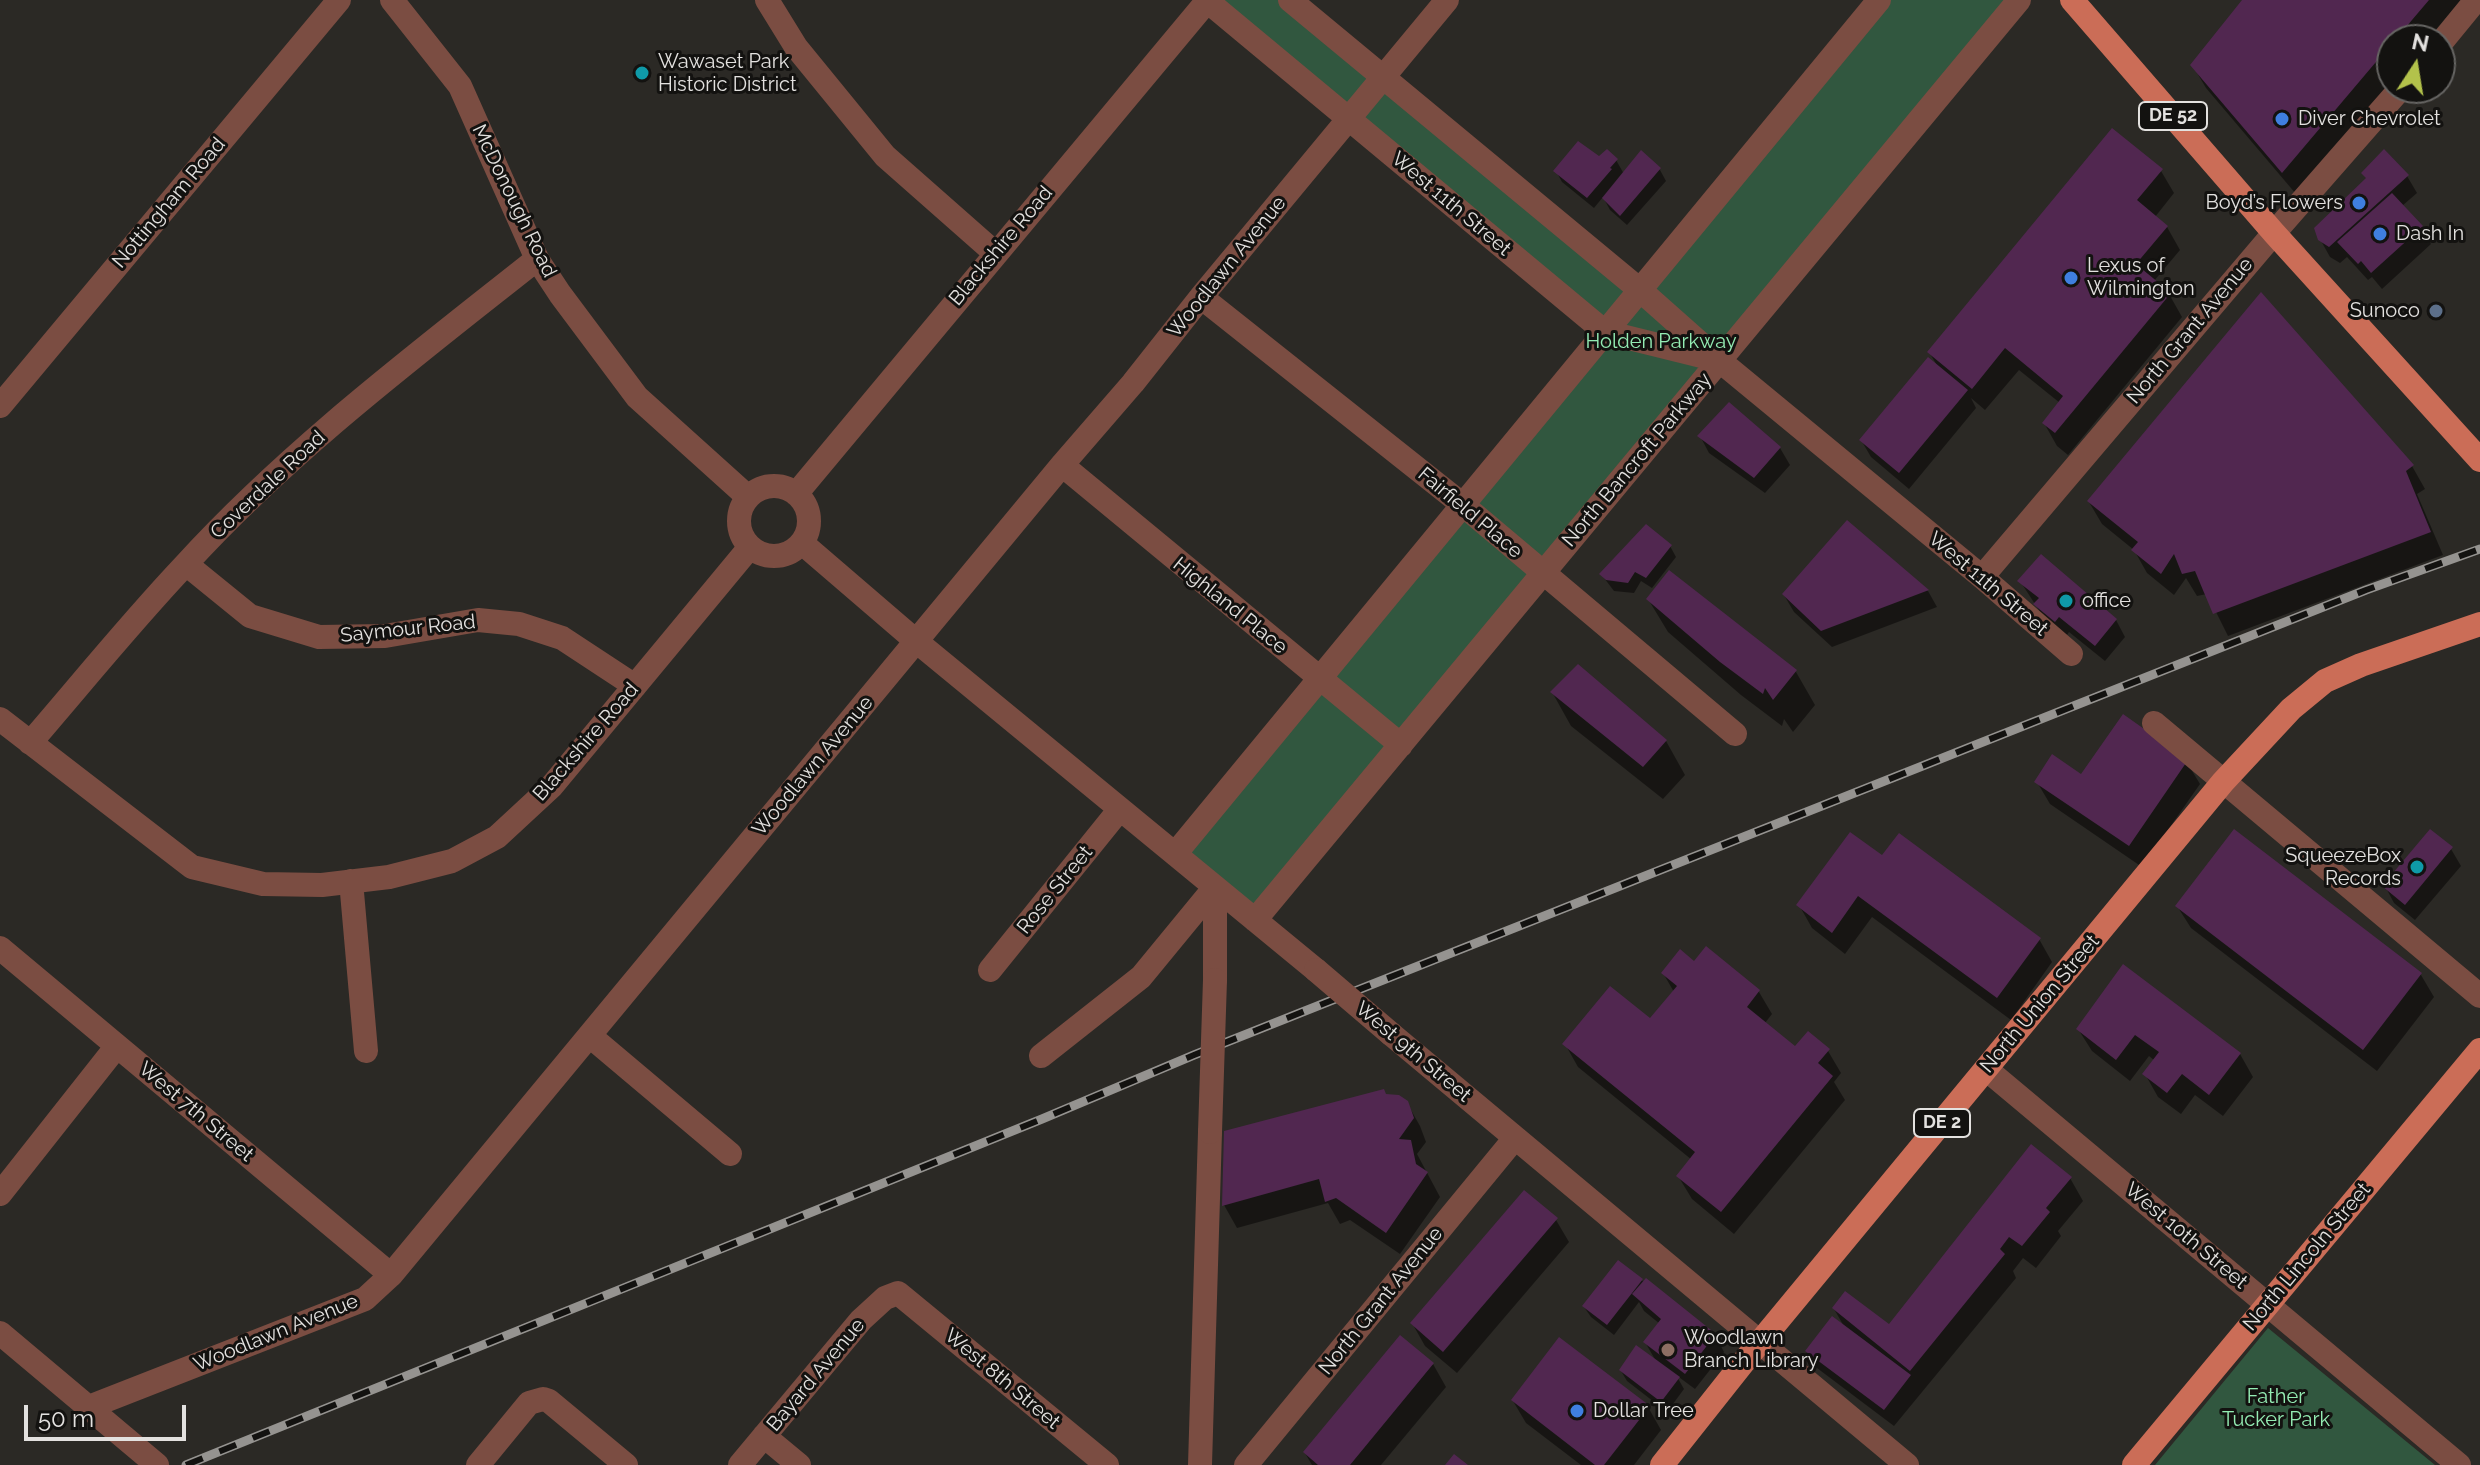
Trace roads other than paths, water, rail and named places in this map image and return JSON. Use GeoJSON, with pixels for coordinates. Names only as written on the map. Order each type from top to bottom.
{"type":"FeatureCollection","features":[{"type":"Feature","properties":{"kind":"main road","name":"DE 52"},"geometry":{"type":"LineString","coordinates":[[2072,0],[2274,233],[2480,460]]}},
{"type":"Feature","properties":{"kind":"main road","name":"North Union Street"},"geometry":{"type":"LineString","coordinates":[[1662,1465],[2223,782],[2291,709],[2325,681],[2361,665],[2480,624]]}},
{"type":"Feature","properties":{"kind":"main road","name":"North Lincoln Street"},"geometry":{"type":"LineString","coordinates":[[2134,1465],[2480,1050]]}},
{"type":"Feature","properties":{"kind":"street","name":"Nottingham Road"},"geometry":{"type":"LineString","coordinates":[[0,406],[339,0]]}},
{"type":"Feature","properties":{"kind":"street","name":"McDonough Road"},"geometry":{"type":"LineString","coordinates":[[392,0],[460,86],[537,259],[560,294],[637,397],[748,497]]}},
{"type":"Feature","properties":{"kind":"street"},"geometry":{"type":"LineString","coordinates":[[767,0],[796,47],[885,156],[995,253]]}},
{"type":"Feature","properties":{"kind":"street","name":"Blackshire Road"},"geometry":{"type":"LineString","coordinates":[[796,494],[1207,0]]}},
{"type":"Feature","properties":{"kind":"street","name":"West 11th Street"},"geometry":{"type":"LineString","coordinates":[[1207,0],[1605,332],[1720,361]]}},
{"type":"Feature","properties":{"kind":"street","name":"West 11th Street"},"geometry":{"type":"LineString","coordinates":[[1290,0],[2071,654]]}},
{"type":"Feature","properties":{"kind":"street","name":"Woodlawn Avenue"},"geometry":{"type":"LineString","coordinates":[[89,1407],[365,1299],[391,1275],[1133,383],[1447,0]]}},
{"type":"Feature","properties":{"kind":"street"},"geometry":{"type":"LineString","coordinates":[[1175,854],[1879,0]]}},
{"type":"Feature","properties":{"kind":"street","name":"North Bancroft Parkway"},"geometry":{"type":"LineString","coordinates":[[1255,920],[2019,0]]}},
{"type":"Feature","properties":{"kind":"street"},"geometry":{"type":"LineString","coordinates":[[2456,24],[2476,0]]}},
{"type":"Feature","properties":{"kind":"street","name":"North Grant Avenue"},"geometry":{"type":"LineString","coordinates":[[1982,577],[2387,104]]}},
{"type":"Feature","properties":{"kind":"street","name":"Coverdale Road"},"geometry":{"type":"LineString","coordinates":[[30,743],[186,564],[256,494],[360,399],[537,259]]}},
{"type":"Feature","properties":{"kind":"street","name":"Fairfield Place"},"geometry":{"type":"LineString","coordinates":[[1201,297],[1463,505],[1735,734]]}},
{"type":"Feature","properties":{"kind":"street","name":"Highland Place"},"geometry":{"type":"LineString","coordinates":[[1062,465],[1401,745]]}},
{"type":"Feature","properties":{"kind":"street"},"geometry":{"type":"LineString","coordinates":[[770,486],[783,487],[796,494],[807,508],[809,519],[809,529],[802,543],[790,553],[775,556],[764,555],[750,547],[741,534],[738,520],[741,507],[748,497],[758,489],[770,486]]}},
{"type":"Feature","properties":{"kind":"street"},"geometry":{"type":"LineString","coordinates":[[802,543],[916,641]]}},
{"type":"Feature","properties":{"kind":"street","name":"Blackshire Road"},"geometry":{"type":"LineString","coordinates":[[0,719],[192,867],[263,884],[322,885],[389,877],[452,861],[497,837],[551,787],[750,547]]}},
{"type":"Feature","properties":{"kind":"street","name":"Saymour Road"},"geometry":{"type":"LineString","coordinates":[[186,564],[250,616],[319,637],[385,636],[478,620],[519,624],[562,638],[635,686]]}},
{"type":"Feature","properties":{"kind":"street","name":"West 9th Street"},"geometry":{"type":"LineString","coordinates":[[916,641],[1316,970],[1907,1465]]}},
{"type":"Feature","properties":{"kind":"street"},"geometry":{"type":"LineString","coordinates":[[2154,723],[2480,996]]}},
{"type":"Feature","properties":{"kind":"street","name":"Rose Street"},"geometry":{"type":"LineString","coordinates":[[990,970],[1120,809]]}},
{"type":"Feature","properties":{"kind":"street"},"geometry":{"type":"LineString","coordinates":[[351,881],[366,1051]]}},
{"type":"Feature","properties":{"kind":"street"},"geometry":{"type":"LineString","coordinates":[[1200,1465],[1215,980],[1215,887]]}},
{"type":"Feature","properties":{"kind":"street"},"geometry":{"type":"LineString","coordinates":[[1041,1056],[1141,977],[1215,887]]}},
{"type":"Feature","properties":{"kind":"street","name":"West 7th Street"},"geometry":{"type":"LineString","coordinates":[[0,948],[391,1275]]}},
{"type":"Feature","properties":{"kind":"street"},"geometry":{"type":"LineString","coordinates":[[590,1036],[730,1154]]}},
{"type":"Feature","properties":{"kind":"street"},"geometry":{"type":"LineString","coordinates":[[0,1194],[117,1046]]}},
{"type":"Feature","properties":{"kind":"street","name":"West 10th Street"},"geometry":{"type":"LineString","coordinates":[[1986,1069],[2459,1465]]}},
{"type":"Feature","properties":{"kind":"street","name":"North Grant Avenue"},"geometry":{"type":"LineString","coordinates":[[1246,1465],[1515,1138]]}},
{"type":"Feature","properties":{"kind":"street","name":"Bayard Avenue"},"geometry":{"type":"LineString","coordinates":[[740,1465],[861,1320],[885,1298],[898,1293]]}},
{"type":"Feature","properties":{"kind":"street","name":"West 8th Street"},"geometry":{"type":"LineString","coordinates":[[898,1293],[1107,1465]]}},
{"type":"Feature","properties":{"kind":"street"},"geometry":{"type":"LineString","coordinates":[[0,1333],[148,1458]]}},
{"type":"Feature","properties":{"kind":"street"},"geometry":{"type":"LineString","coordinates":[[478,1465],[529,1403],[543,1399],[555,1405],[626,1465]]}},
{"type":"Feature","properties":{"kind":"street"},"geometry":{"type":"LineString","coordinates":[[764,1436],[799,1465]]}},
{"type":"Feature","properties":{"kind":"railway"},"geometry":{"type":"LineString","coordinates":[[186,1465],[1194,1055],[2366,590],[2480,549]]}},
{"type":"Feature","properties":{"kind":"place","name":"Wawaset Park Historic District"},"geometry":{"type":"Point","coordinates":[642,73]}},
{"type":"Feature","properties":{"kind":"place","name":"Diver Chevrolet"},"geometry":{"type":"Point","coordinates":[2282,119]}},
{"type":"Feature","properties":{"kind":"place","name":"Boyd’s Flowers"},"geometry":{"type":"Point","coordinates":[2359,203]}},
{"type":"Feature","properties":{"kind":"place","name":"Dash In"},"geometry":{"type":"Point","coordinates":[2380,234]}},
{"type":"Feature","properties":{"kind":"place","name":"Lexus of Wilmington"},"geometry":{"type":"Point","coordinates":[2071,278]}},
{"type":"Feature","properties":{"kind":"place","name":"Sunoco"},"geometry":{"type":"Point","coordinates":[2436,311]}},
{"type":"Feature","properties":{"kind":"place","name":"office"},"geometry":{"type":"Point","coordinates":[2066,601]}},
{"type":"Feature","properties":{"kind":"place","name":"SqueezeBox Records"},"geometry":{"type":"Point","coordinates":[2417,867]}},
{"type":"Feature","properties":{"kind":"place","name":"Woodlawn Branch Library"},"geometry":{"type":"Point","coordinates":[1668,1350]}},
{"type":"Feature","properties":{"kind":"place","name":"Dollar Tree"},"geometry":{"type":"Point","coordinates":[1577,1411]}},
{"type":"Feature","properties":{"kind":"park label","name":"Holden Parkway"},"geometry":{"type":"Point","coordinates":[1661,342]}},
{"type":"Feature","properties":{"kind":"park label","name":"Father Tucker Park"},"geometry":{"type":"Point","coordinates":[2276,1408]}}]}
